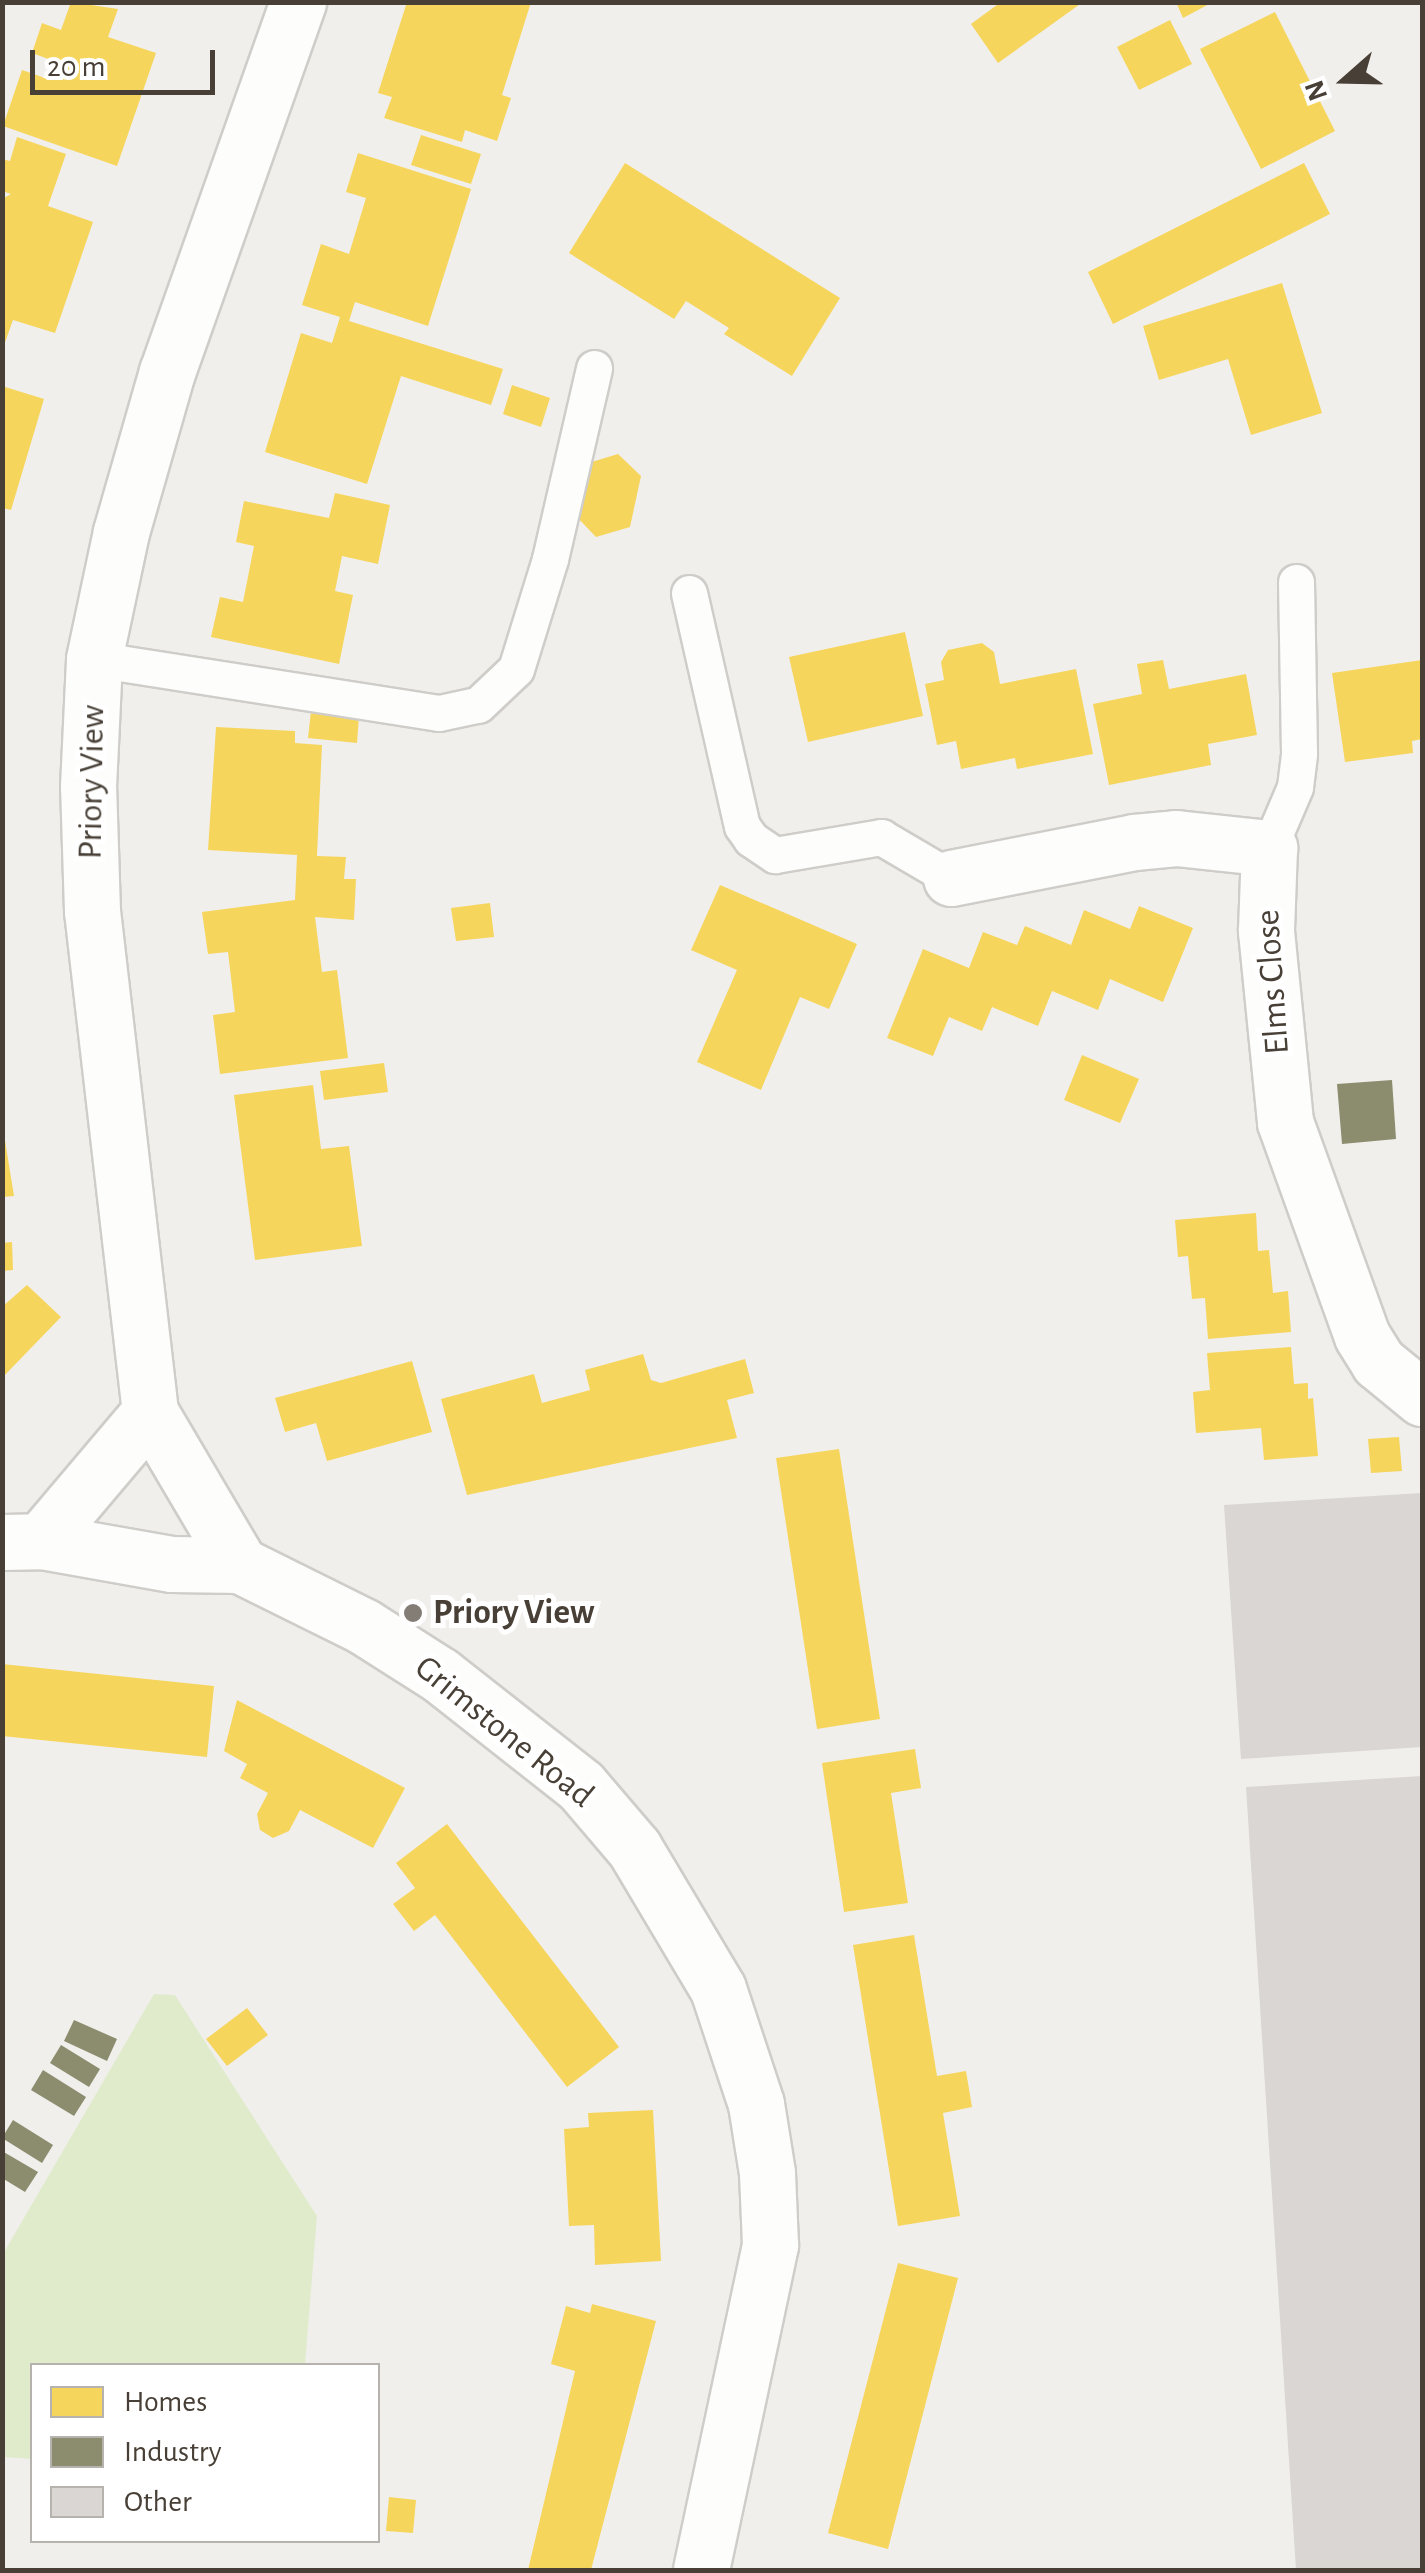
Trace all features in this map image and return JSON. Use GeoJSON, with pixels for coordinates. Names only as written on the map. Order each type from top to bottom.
{"type":"FeatureCollection","features":[{"type":"Feature","properties":{"kind":"street","name":"Priory View"},"geometry":{"type":"LineString","coordinates":[[240,1565],[150,1412],[92,911],[94,659],[120,532],[167,372],[298,2]]}},
{"type":"Feature","properties":{"kind":"street"},"geometry":{"type":"LineString","coordinates":[[951,878],[1134,842],[1176,838],[1269,848]]}},
{"type":"Feature","properties":{"kind":"street","name":"Elms Close"},"geometry":{"type":"LineString","coordinates":[[1269,848],[1266,930],[1284,1122],[1362,1336],[1378,1362],[1422,1398]]}},
{"type":"Feature","properties":{"kind":"street","name":"Grimstone Road"},"geometry":{"type":"LineString","coordinates":[[22,1542],[150,1412]]}},
{"type":"Feature","properties":{"kind":"street","name":"Grimstone Road"},"geometry":{"type":"LineString","coordinates":[[22,1542],[172,1564],[240,1565],[363,1626],[440,1675],[581,1786],[634,1848],[718,1989],[756,2104],[770,2245],[701,2570]]}},
{"type":"Feature","properties":{"kind":"lane"},"geometry":{"type":"LineString","coordinates":[[94,659],[440,714],[478,705],[516,669],[550,559],[594,368]]}},
{"type":"Feature","properties":{"kind":"lane"},"geometry":{"type":"LineString","coordinates":[[1269,848],[1297,770],[1296,582]]}},
{"type":"Feature","properties":{"kind":"lane"},"geometry":{"type":"LineString","coordinates":[[689,593],[742,826],[751,838],[775,854],[881,837],[951,878]]}},
{"type":"Feature","properties":{"kind":"green space"},"geometry":{"type":"Polygon","coordinates":[[[154,1994],[175,1995],[317,2216],[305,2363],[30,2363],[30,2459],[3,2457],[3,2254],[154,1994]]]}},
{"type":"Feature","properties":{"kind":"building: Homes"},"geometry":{"type":"Polygon","coordinates":[[[71,2],[118,9],[108,37],[156,53],[117,166],[3,126],[22,70],[45,78],[51,60],[32,53],[42,23],[61,30],[71,2]]]}},
{"type":"Feature","properties":{"kind":"building: Homes"},"geometry":{"type":"Polygon","coordinates":[[[407,2],[531,2],[502,95],[511,98],[497,141],[465,130],[462,142],[384,118],[392,97],[378,93],[407,2]]]}},
{"type":"Feature","properties":{"kind":"building: Homes"},"geometry":{"type":"Polygon","coordinates":[[[1001,2],[1083,2],[998,63],[971,24],[1001,2]]]}},
{"type":"Feature","properties":{"kind":"building: Homes"},"geometry":{"type":"Polygon","coordinates":[[[1176,2],[1213,2],[1183,18],[1176,2]]]}},
{"type":"Feature","properties":{"kind":"building: Homes"},"geometry":{"type":"Polygon","coordinates":[[[1275,12],[1335,131],[1261,169],[1200,49],[1275,12]]]}},
{"type":"Feature","properties":{"kind":"building: Homes"},"geometry":{"type":"Polygon","coordinates":[[[1170,20],[1192,64],[1139,90],[1117,47],[1170,20]]]}},
{"type":"Feature","properties":{"kind":"building: Homes"},"geometry":{"type":"Polygon","coordinates":[[[421,135],[481,154],[471,184],[411,165],[421,135]]]}},
{"type":"Feature","properties":{"kind":"building: Homes"},"geometry":{"type":"Polygon","coordinates":[[[17,137],[66,154],[48,206],[93,222],[55,333],[13,320],[3,348],[2,199],[11,194],[2,191],[2,159],[10,161],[17,137]]]}},
{"type":"Feature","properties":{"kind":"building: Homes"},"geometry":{"type":"Polygon","coordinates":[[[358,153],[471,189],[428,326],[355,302],[349,321],[503,369],[491,405],[401,376],[367,484],[265,452],[301,333],[332,343],[340,317],[302,305],[321,244],[349,254],[366,198],[346,192],[358,153]]]}},
{"type":"Feature","properties":{"kind":"building: Homes"},"geometry":{"type":"Polygon","coordinates":[[[625,163],[840,298],[792,376],[724,334],[729,328],[686,301],[674,319],[569,253],[625,163]]]}},
{"type":"Feature","properties":{"kind":"building: Homes"},"geometry":{"type":"Polygon","coordinates":[[[1304,163],[1330,214],[1113,324],[1088,272],[1304,163]]]}},
{"type":"Feature","properties":{"kind":"building: Homes"},"geometry":{"type":"Polygon","coordinates":[[[1282,283],[1322,413],[1251,435],[1228,359],[1159,380],[1143,326],[1282,283]]]}},
{"type":"Feature","properties":{"kind":"building: Homes"},"geometry":{"type":"Polygon","coordinates":[[[512,385],[550,398],[541,427],[503,414],[512,385]]]}},
{"type":"Feature","properties":{"kind":"building: Homes"},"geometry":{"type":"Polygon","coordinates":[[[2,386],[44,399],[11,510],[2,508],[2,386]]]}},
{"type":"Feature","properties":{"kind":"building: Homes"},"geometry":{"type":"Polygon","coordinates":[[[618,454],[641,476],[630,527],[596,537],[574,514],[585,464],[618,454]]]}},
{"type":"Feature","properties":{"kind":"building: Homes"},"geometry":{"type":"Polygon","coordinates":[[[335,493],[390,505],[378,564],[342,556],[335,591],[353,595],[339,664],[211,637],[220,597],[243,602],[254,546],[236,542],[244,501],[329,518],[335,493]]]}},
{"type":"Feature","properties":{"kind":"building: Homes"},"geometry":{"type":"Polygon","coordinates":[[[905,632],[923,716],[808,742],[789,657],[905,632]]]}},
{"type":"Feature","properties":{"kind":"building: Homes"},"geometry":{"type":"Polygon","coordinates":[[[982,643],[994,652],[1000,684],[1076,669],[1093,754],[1017,769],[1015,758],[961,769],[956,741],[937,745],[925,684],[944,680],[941,662],[948,650],[982,643]]]}},
{"type":"Feature","properties":{"kind":"building: Homes"},"geometry":{"type":"Polygon","coordinates":[[[1163,660],[1169,689],[1246,674],[1257,735],[1208,744],[1211,765],[1109,785],[1093,704],[1142,694],[1137,664],[1163,660]]]}},
{"type":"Feature","properties":{"kind":"building: Homes"},"geometry":{"type":"Polygon","coordinates":[[[1422,660],[1422,739],[1412,741],[1413,753],[1345,762],[1332,673],[1422,660]]]}},
{"type":"Feature","properties":{"kind":"building: Homes"},"geometry":{"type":"Polygon","coordinates":[[[311,711],[359,716],[357,743],[308,738],[311,711]]]}},
{"type":"Feature","properties":{"kind":"building: Homes"},"geometry":{"type":"Polygon","coordinates":[[[216,727],[295,731],[295,743],[322,745],[317,856],[346,857],[344,879],[356,879],[354,920],[315,917],[322,972],[337,970],[348,1058],[220,1074],[213,1015],[235,1012],[228,952],[208,954],[202,912],[295,900],[297,855],[208,850],[216,727]]]}},
{"type":"Feature","properties":{"kind":"building: Homes"},"geometry":{"type":"Polygon","coordinates":[[[720,885],[857,944],[829,1009],[800,997],[761,1090],[697,1062],[737,970],[691,950],[720,885]]]}},
{"type":"Feature","properties":{"kind":"building: Homes"},"geometry":{"type":"Polygon","coordinates":[[[490,903],[494,937],[456,941],[451,908],[490,903]]]}},
{"type":"Feature","properties":{"kind":"building: Homes"},"geometry":{"type":"Polygon","coordinates":[[[1139,906],[1193,928],[1163,1002],[1110,979],[1098,1010],[1052,991],[1038,1026],[992,1007],[982,1031],[949,1017],[933,1056],[887,1038],[923,949],[969,968],[983,932],[1017,945],[1025,926],[1071,945],[1084,910],[1130,929],[1139,906]]]}},
{"type":"Feature","properties":{"kind":"building: Homes"},"geometry":{"type":"Polygon","coordinates":[[[1082,1055],[1139,1079],[1120,1123],[1064,1100],[1082,1055]]]}},
{"type":"Feature","properties":{"kind":"building: Homes"},"geometry":{"type":"Polygon","coordinates":[[[384,1063],[388,1092],[324,1100],[320,1071],[384,1063]]]}},
{"type":"Feature","properties":{"kind":"building: Homes"},"geometry":{"type":"Polygon","coordinates":[[[313,1085],[321,1149],[349,1146],[362,1246],[255,1260],[234,1095],[313,1085]]]}},
{"type":"Feature","properties":{"kind":"building: Homes"},"geometry":{"type":"Polygon","coordinates":[[[2,1122],[14,1196],[2,1197],[2,1122]]]}},
{"type":"Feature","properties":{"kind":"building: Homes"},"geometry":{"type":"Polygon","coordinates":[[[1256,1213],[1258,1251],[1269,1250],[1273,1293],[1288,1291],[1291,1332],[1208,1339],[1205,1298],[1192,1299],[1188,1256],[1178,1257],[1175,1220],[1256,1213]]]}},
{"type":"Feature","properties":{"kind":"building: Homes"},"geometry":{"type":"Polygon","coordinates":[[[12,1242],[13,1270],[2,1271],[2,1243],[12,1242]]]}},
{"type":"Feature","properties":{"kind":"building: Homes"},"geometry":{"type":"Polygon","coordinates":[[[27,1285],[61,1317],[2,1378],[2,1307],[27,1285]]]}},
{"type":"Feature","properties":{"kind":"building: Homes"},"geometry":{"type":"Polygon","coordinates":[[[1291,1347],[1294,1384],[1308,1383],[1308,1399],[1313,1398],[1318,1456],[1264,1460],[1261,1428],[1196,1433],[1193,1392],[1210,1390],[1207,1353],[1291,1347]]]}},
{"type":"Feature","properties":{"kind":"building: Homes"},"geometry":{"type":"Polygon","coordinates":[[[643,1354],[651,1380],[661,1383],[745,1359],[754,1393],[727,1400],[737,1438],[467,1495],[441,1399],[534,1374],[542,1403],[590,1390],[585,1370],[643,1354]]]}},
{"type":"Feature","properties":{"kind":"building: Homes"},"geometry":{"type":"Polygon","coordinates":[[[412,1361],[432,1432],[327,1461],[316,1423],[285,1432],[275,1398],[412,1361]]]}},
{"type":"Feature","properties":{"kind":"building: Homes"},"geometry":{"type":"Polygon","coordinates":[[[1399,1437],[1402,1471],[1371,1473],[1368,1439],[1399,1437]]]}},
{"type":"Feature","properties":{"kind":"building: Homes"},"geometry":{"type":"Polygon","coordinates":[[[839,1449],[880,1719],[817,1729],[776,1458],[839,1449]]]}},
{"type":"Feature","properties":{"kind":"building: Homes"},"geometry":{"type":"Polygon","coordinates":[[[2,1664],[214,1686],[207,1757],[2,1736],[2,1664]]]}},
{"type":"Feature","properties":{"kind":"building: Homes"},"geometry":{"type":"Polygon","coordinates":[[[237,1700],[405,1788],[373,1848],[300,1810],[289,1831],[273,1838],[260,1830],[257,1814],[268,1793],[240,1778],[247,1764],[224,1751],[237,1700]]]}},
{"type":"Feature","properties":{"kind":"building: Homes"},"geometry":{"type":"Polygon","coordinates":[[[915,1749],[921,1788],[891,1793],[908,1903],[844,1912],[822,1763],[915,1749]]]}},
{"type":"Feature","properties":{"kind":"building: Homes"},"geometry":{"type":"Polygon","coordinates":[[[447,1824],[619,2047],[567,2087],[435,1915],[414,1931],[393,1904],[415,1888],[396,1863],[447,1824]]]}},
{"type":"Feature","properties":{"kind":"building: Homes"},"geometry":{"type":"Polygon","coordinates":[[[914,1935],[937,2076],[966,2071],[972,2107],[943,2113],[960,2216],[898,2226],[853,1945],[914,1935]]]}},
{"type":"Feature","properties":{"kind":"building: Homes"},"geometry":{"type":"Polygon","coordinates":[[[247,2008],[268,2035],[227,2066],[206,2039],[247,2008]]]}},
{"type":"Feature","properties":{"kind":"building: Homes"},"geometry":{"type":"Polygon","coordinates":[[[653,2110],[661,2261],[595,2265],[594,2225],[569,2226],[564,2129],[589,2127],[588,2113],[653,2110]]]}},
{"type":"Feature","properties":{"kind":"building: Homes"},"geometry":{"type":"Polygon","coordinates":[[[898,2263],[958,2278],[888,2549],[828,2533],[898,2263]]]}},
{"type":"Feature","properties":{"kind":"building: Homes"},"geometry":{"type":"Polygon","coordinates":[[[592,2304],[656,2321],[591,2570],[528,2570],[575,2371],[551,2364],[566,2306],[590,2313],[592,2304]]]}},
{"type":"Feature","properties":{"kind":"building: Homes"},"geometry":{"type":"Polygon","coordinates":[[[389,2497],[416,2500],[413,2533],[386,2531],[389,2497]]]}},
{"type":"Feature","properties":{"kind":"building: Industry"},"geometry":{"type":"Polygon","coordinates":[[[1392,1080],[1396,1139],[1342,1144],[1337,1084],[1392,1080]]]}},
{"type":"Feature","properties":{"kind":"building: Industry"},"geometry":{"type":"Polygon","coordinates":[[[74,2020],[117,2039],[107,2061],[64,2041],[74,2020]]]}},
{"type":"Feature","properties":{"kind":"building: Industry"},"geometry":{"type":"Polygon","coordinates":[[[61,2045],[100,2069],[89,2087],[50,2063],[61,2045]]]}},
{"type":"Feature","properties":{"kind":"building: Industry"},"geometry":{"type":"Polygon","coordinates":[[[43,2070],[86,2097],[74,2116],[31,2090],[43,2070]]]}},
{"type":"Feature","properties":{"kind":"building: Industry"},"geometry":{"type":"Polygon","coordinates":[[[13,2120],[53,2145],[42,2163],[2,2138],[13,2120]]]}},
{"type":"Feature","properties":{"kind":"building: Industry"},"geometry":{"type":"Polygon","coordinates":[[[2,2151],[38,2172],[25,2192],[2,2178],[2,2151]]]}},
{"type":"Feature","properties":{"kind":"building: Other"},"geometry":{"type":"Polygon","coordinates":[[[1422,1493],[1422,1747],[1241,1759],[1224,1505],[1422,1493]]]}},
{"type":"Feature","properties":{"kind":"building: Other"},"geometry":{"type":"Polygon","coordinates":[[[1422,1776],[1422,2570],[1296,2570],[1246,1787],[1422,1776]]]}},
{"type":"Feature","properties":{"kind":"place","name":"Priory View"},"geometry":{"type":"Point","coordinates":[413,1613]}}]}
